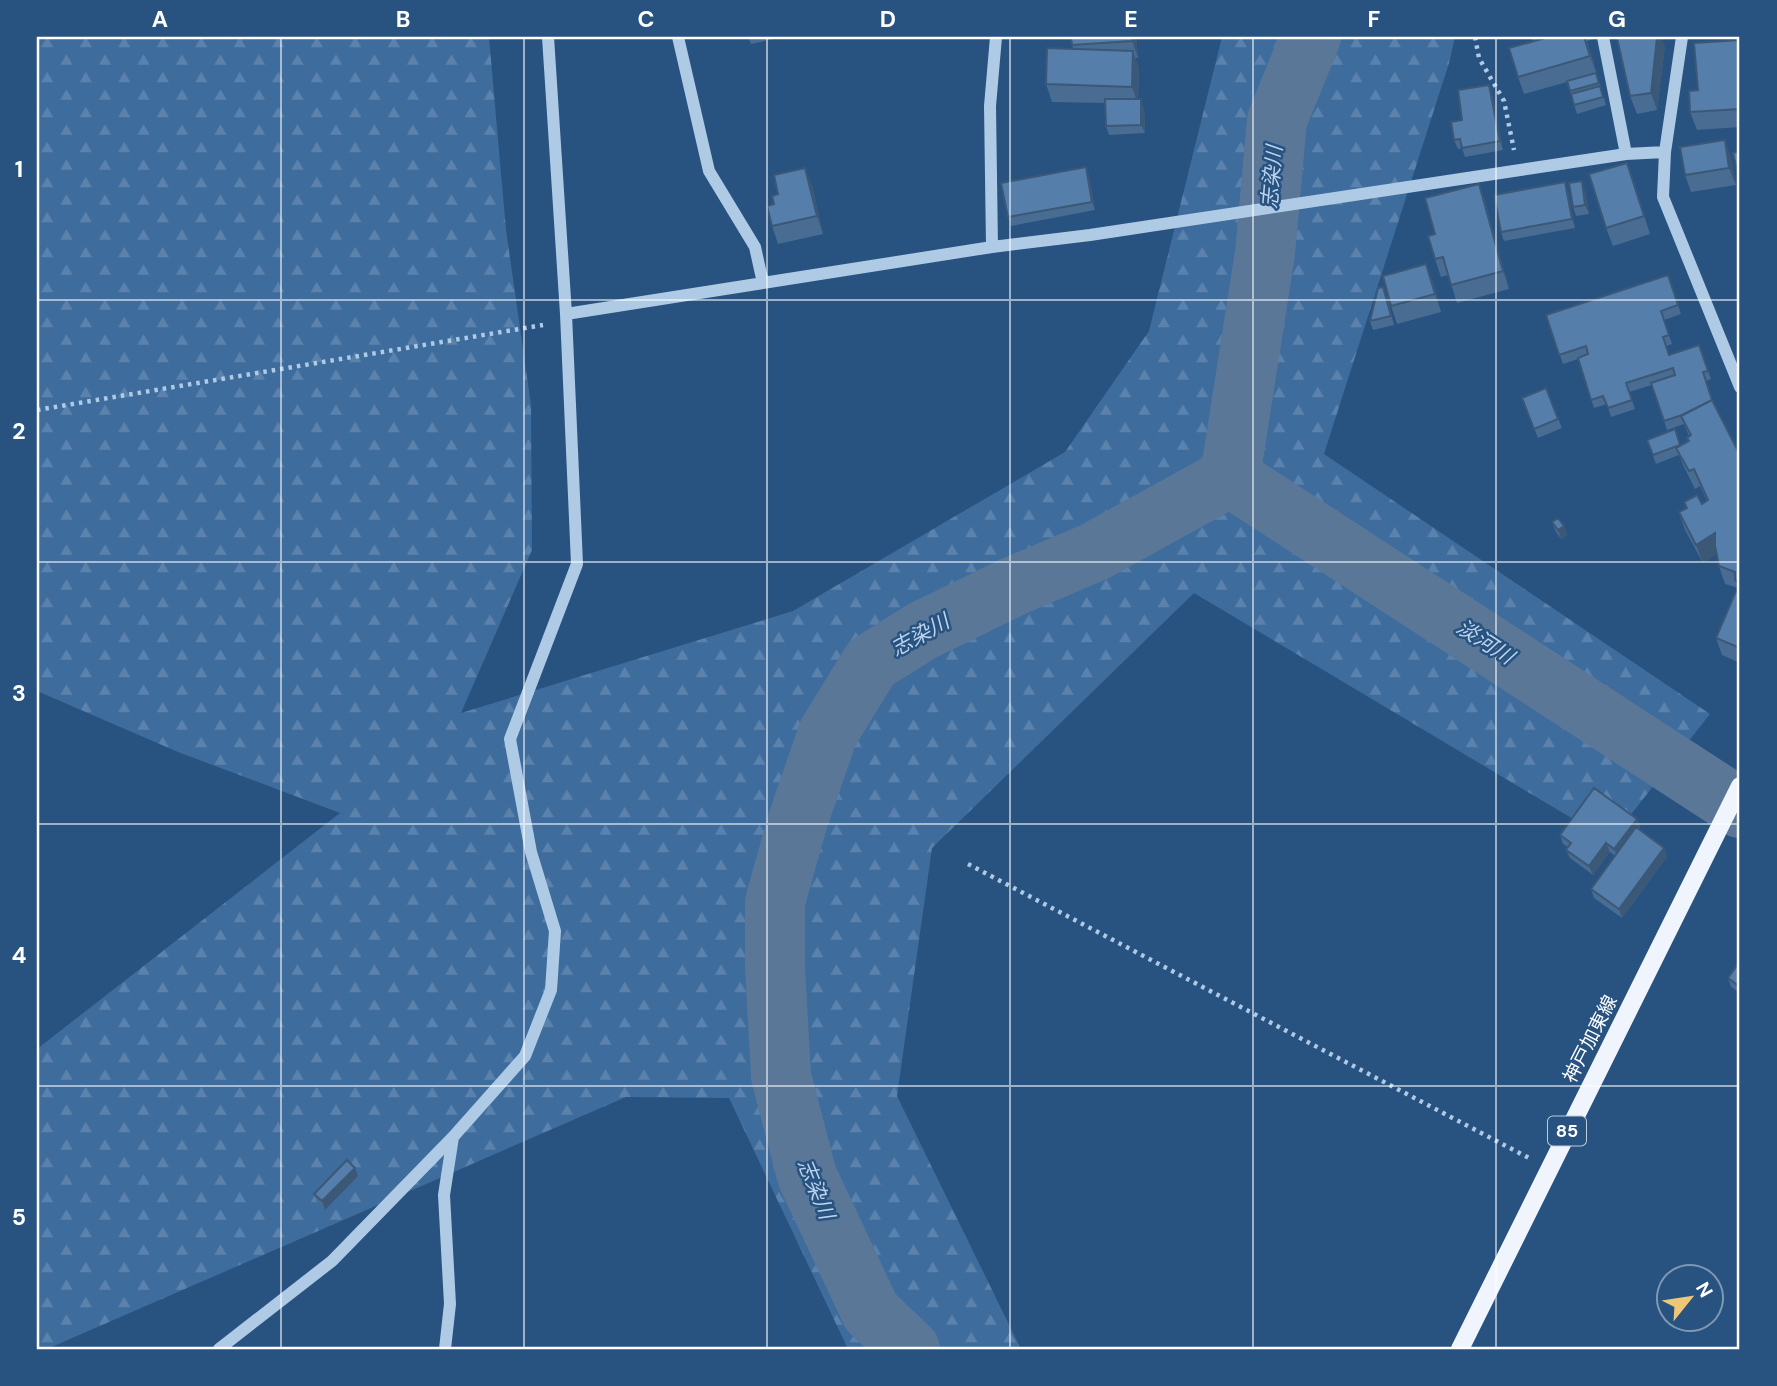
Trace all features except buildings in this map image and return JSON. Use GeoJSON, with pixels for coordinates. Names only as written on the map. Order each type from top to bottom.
{"type":"FeatureCollection","features":[{"type":"Feature","properties":{"kind":"main road","name":"神戸加東線"},"geometry":{"type":"LineString","coordinates":[[1460,1349],[1740,786]]}},
{"type":"Feature","properties":{"kind":"street"},"geometry":{"type":"LineString","coordinates":[[219,1349],[332,1261],[453,1137],[525,1056],[551,990],[555,931],[531,852],[510,739],[577,564],[566,314],[548,37]]}},
{"type":"Feature","properties":{"kind":"street"},"geometry":{"type":"LineString","coordinates":[[678,37],[709,171],[755,247],[763,283]]}},
{"type":"Feature","properties":{"kind":"street"},"geometry":{"type":"LineString","coordinates":[[992,247],[990,106],[996,37]]}},
{"type":"Feature","properties":{"kind":"street"},"geometry":{"type":"LineString","coordinates":[[1603,37],[1626,154]]}},
{"type":"Feature","properties":{"kind":"street"},"geometry":{"type":"LineString","coordinates":[[1682,37],[1665,152],[1663,197],[1740,387]]}},
{"type":"Feature","properties":{"kind":"street"},"geometry":{"type":"LineString","coordinates":[[566,314],[1426,183],[1626,154],[1665,152]]}},
{"type":"Feature","properties":{"kind":"street"},"geometry":{"type":"LineString","coordinates":[[445,1349],[450,1304],[444,1195],[453,1137]]}},
{"type":"Feature","properties":{"kind":"path"},"geometry":{"type":"LineString","coordinates":[[1475,37],[1479,58],[1504,101],[1518,171]]}},
{"type":"Feature","properties":{"kind":"path"},"geometry":{"type":"LineString","coordinates":[[37,410],[545,325],[566,314]]}},
{"type":"Feature","properties":{"kind":"path"},"geometry":{"type":"LineString","coordinates":[[968,864],[1548,1168]]}},
{"type":"Feature","properties":{"kind":"green space"},"geometry":{"type":"Polygon","coordinates":[[[37,37],[489,37],[506,230],[531,405],[532,550],[461,713],[793,611],[1065,452],[1149,331],[1222,37],[1455,37],[1324,454],[1710,714],[1610,841],[1194,593],[932,848],[897,1096],[1021,1349],[848,1349],[729,1098],[626,1097],[47,1349],[37,1349],[37,1049],[340,813],[178,752],[37,691],[37,37]]]}},
{"type":"Feature","properties":{"kind":"waterway","name":"志染川"},"geometry":{"type":"LineString","coordinates":[[1230,477],[1265,253],[1277,120],[1311,37]]}},
{"type":"Feature","properties":{"kind":"waterway","name":"淡河川"},"geometry":{"type":"LineString","coordinates":[[1230,477],[1740,808]]}},
{"type":"Feature","properties":{"kind":"waterway","name":"志染川"},"geometry":{"type":"LineString","coordinates":[[910,1349],[871,1312],[807,1176],[781,1076],[775,967],[775,902],[798,820],[828,733],[871,663],[922,631],[1012,587],[1094,552],[1230,477]]}}]}
